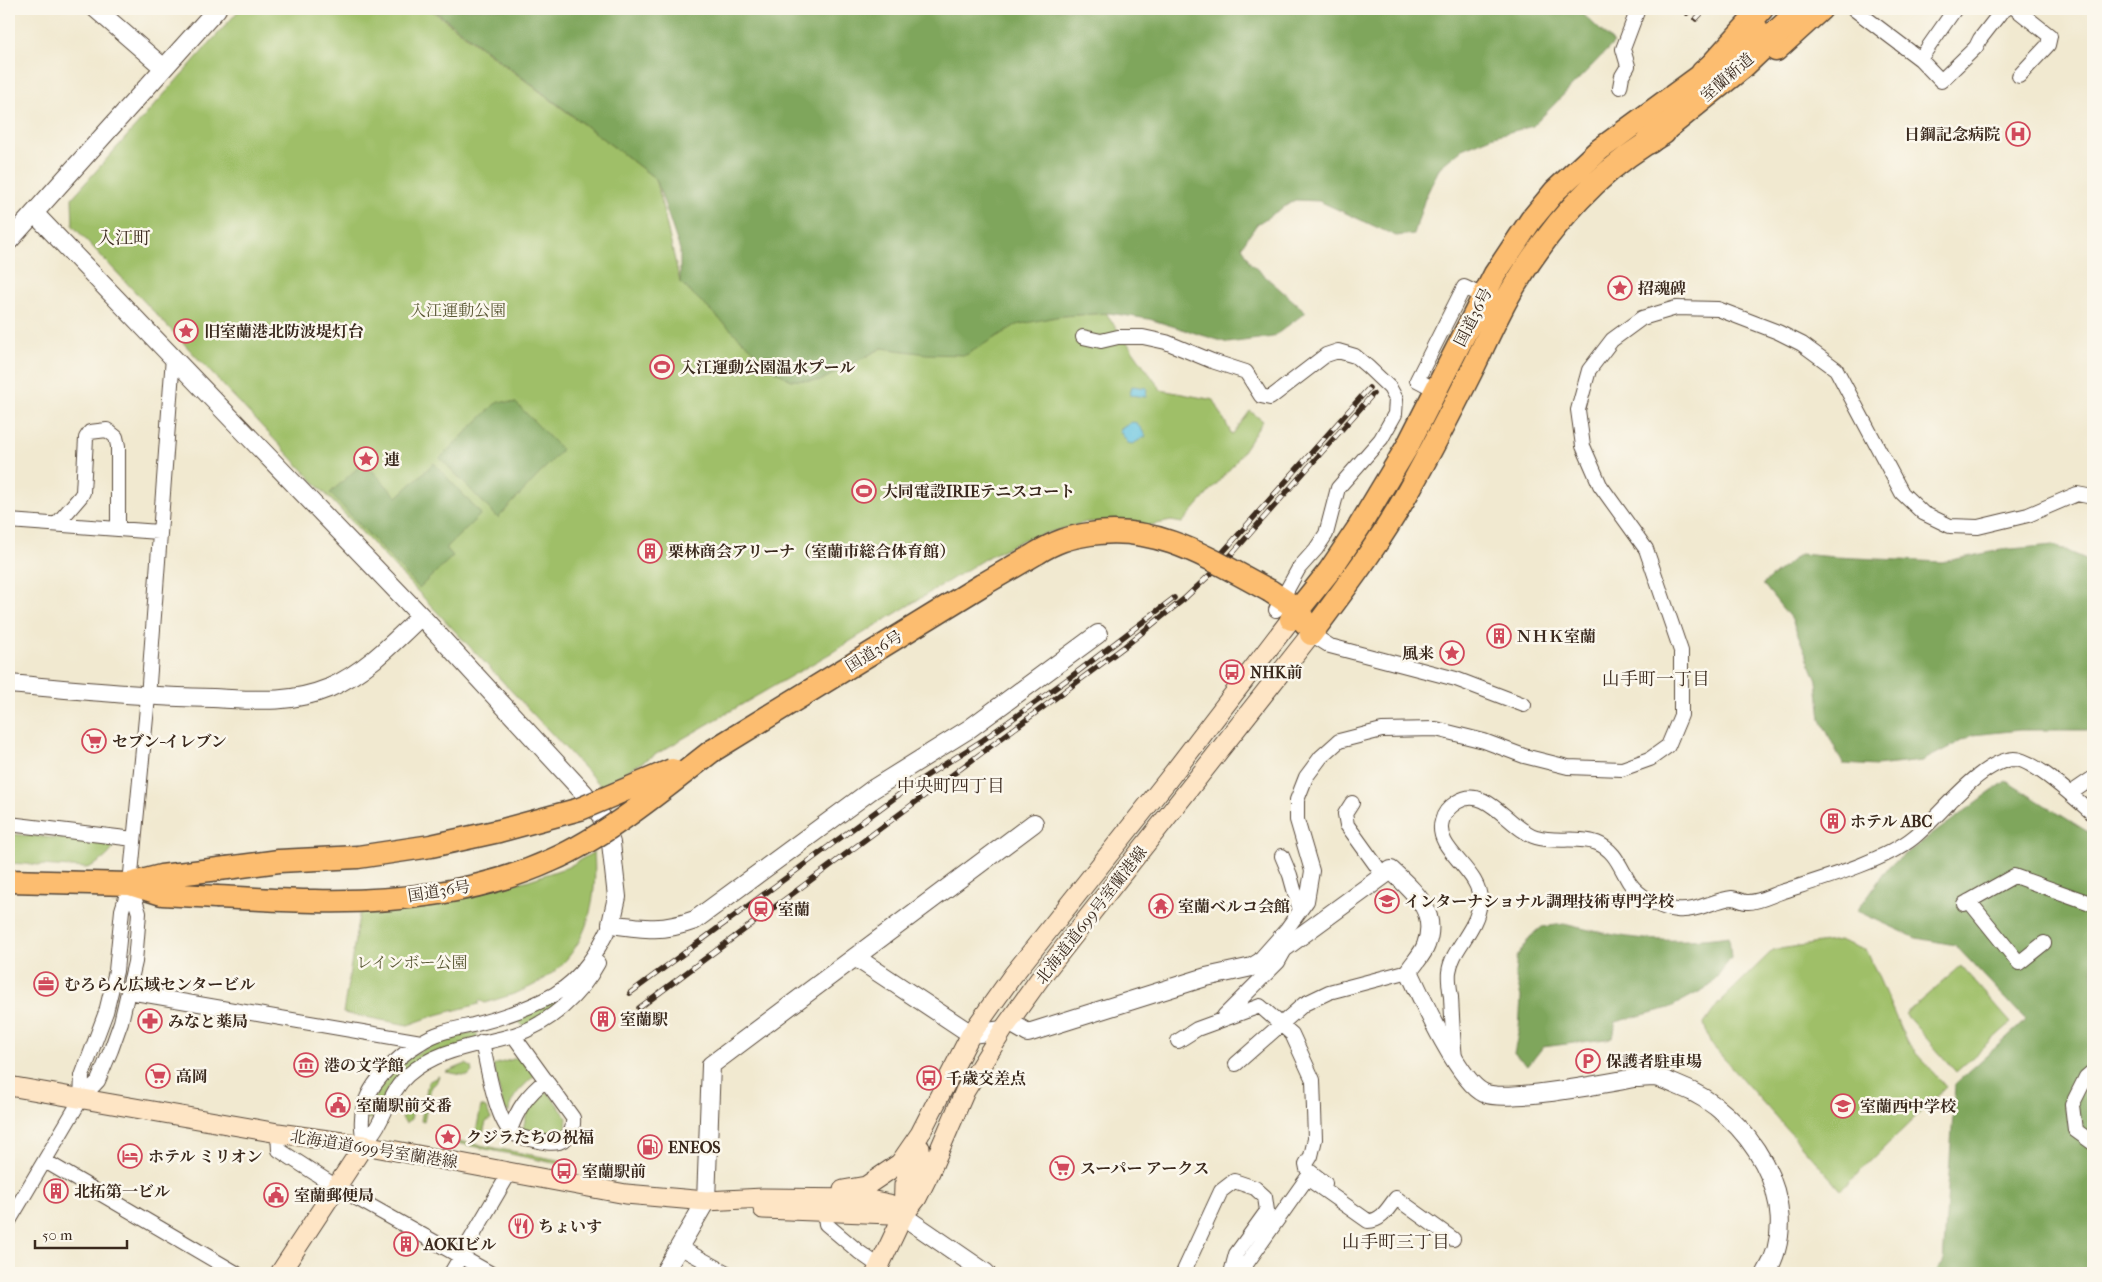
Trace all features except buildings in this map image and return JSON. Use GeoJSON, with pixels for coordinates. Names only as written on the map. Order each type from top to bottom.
{"type":"FeatureCollection","features":[{"type":"Feature","properties":{"kind":"highway","name":"国道36号"},"geometry":{"type":"LineString","coordinates":[[130,884],[162,894],[314,902],[432,894],[515,874],[551,861],[598,835],[712,751],[982,585],[1054,542],[1082,535],[1104,532],[1144,533],[1191,550],[1280,605],[1330,570],[1360,527],[1408,447],[1483,296],[1513,245],[1531,220],[1575,172],[1637,121],[1704,73],[1762,9]]}},
{"type":"Feature","properties":{"kind":"highway","name":"室蘭新道"},"geometry":{"type":"LineString","coordinates":[[1704,73],[1801,9]]}},
{"type":"Feature","properties":{"kind":"highway","name":"室蘭新道"},"geometry":{"type":"LineString","coordinates":[[1649,141],[1742,66],[1801,9]]}},
{"type":"Feature","properties":{"kind":"highway","name":"国道36号"},"geometry":{"type":"LineString","coordinates":[[1311,634],[1373,551],[1408,492],[1514,286],[1539,248],[1563,216],[1592,186],[1649,141]]}},
{"type":"Feature","properties":{"kind":"highway"},"geometry":{"type":"LineString","coordinates":[[1280,605],[1311,634]]}},
{"type":"Feature","properties":{"kind":"highway","name":"国道36号"},"geometry":{"type":"LineString","coordinates":[[9,881],[130,884],[161,876],[278,861],[358,857],[431,846],[499,831],[580,809],[625,791],[712,751]]}},
{"type":"Feature","properties":{"kind":"main road","name":"北海道道699号室蘭港線"},"geometry":{"type":"LineString","coordinates":[[823,1200],[844,1190],[873,1183],[900,1163],[920,1134],[972,1034],[1013,975],[1167,781],[1280,605]]}},
{"type":"Feature","properties":{"kind":"main road","name":"北海道道699号室蘭港線"},"geometry":{"type":"LineString","coordinates":[[903,1216],[917,1198],[930,1172],[965,1091],[1006,1026],[1042,976],[1311,634]]}},
{"type":"Feature","properties":{"kind":"main road","name":"北海道道699号室蘭港線"},"geometry":{"type":"LineString","coordinates":[[9,1086],[278,1133],[364,1145],[626,1194],[706,1201],[741,1201],[764,1191],[823,1200],[870,1213],[903,1216]]}},
{"type":"Feature","properties":{"kind":"main road","name":"北海道道699号室蘭港線"},"geometry":{"type":"LineString","coordinates":[[903,1216],[904,1185],[921,1145],[920,1134]]}},
{"type":"Feature","properties":{"kind":"main road"},"geometry":{"type":"LineString","coordinates":[[280,1273],[335,1186],[364,1145]]}},
{"type":"Feature","properties":{"kind":"main road"},"geometry":{"type":"LineString","coordinates":[[878,1270],[903,1216]]}},
{"type":"Feature","properties":{"kind":"street"},"geometry":{"type":"LineString","coordinates":[[96,9],[164,68]]}},
{"type":"Feature","properties":{"kind":"street"},"geometry":{"type":"LineString","coordinates":[[9,241],[217,9]]}},
{"type":"Feature","properties":{"kind":"street"},"geometry":{"type":"LineString","coordinates":[[1620,87],[1622,76],[1628,66],[1623,49],[1638,9]]}},
{"type":"Feature","properties":{"kind":"street"},"geometry":{"type":"LineString","coordinates":[[1854,9],[1920,60],[1941,81],[1976,47],[2001,12],[2006,9]]}},
{"type":"Feature","properties":{"kind":"street"},"geometry":{"type":"LineString","coordinates":[[1920,60],[1955,9]]}},
{"type":"Feature","properties":{"kind":"street"},"geometry":{"type":"LineString","coordinates":[[2016,9],[2050,36],[2051,39],[2048,45],[2019,76]]}},
{"type":"Feature","properties":{"kind":"street"},"geometry":{"type":"LineString","coordinates":[[34,213],[421,616],[584,793],[601,816],[611,843],[617,897],[612,924],[604,951],[588,979],[574,997],[544,1021],[513,1035],[482,1042],[439,1056],[408,1075],[398,1086],[379,1124],[364,1145]]}},
{"type":"Feature","properties":{"kind":"street"},"geometry":{"type":"LineString","coordinates":[[855,957],[972,1034],[1006,1026],[1028,1033],[1206,977],[1252,967],[1258,962],[1307,901],[1312,871],[1297,820],[1297,800],[1306,777],[1321,757],[1339,742],[1382,730],[1436,729],[1484,741],[1524,756],[1568,767],[1622,769],[1650,760],[1668,746],[1681,715],[1681,651],[1646,549],[1600,485],[1583,446],[1578,410],[1589,370],[1612,340],[1642,318],[1676,308],[1718,309],[1778,332],[1802,344],[1836,369],[1902,493],[1923,513],[1950,526],[1978,527],[2028,515],[2077,494],[2093,497]]}},
{"type":"Feature","properties":{"kind":"street"},"geometry":{"type":"LineString","coordinates":[[1083,337],[1101,341],[1118,337],[1143,337],[1166,342],[1212,361],[1246,372],[1261,396],[1270,398],[1326,355],[1338,351],[1355,356],[1390,388],[1396,399],[1395,414],[1381,440],[1338,488],[1326,534],[1316,550],[1299,568],[1280,605]]}},
{"type":"Feature","properties":{"kind":"street"},"geometry":{"type":"LineString","coordinates":[[81,1099],[82,1076],[104,1020],[116,970],[122,910],[130,884],[148,697],[173,357]]}},
{"type":"Feature","properties":{"kind":"street"},"geometry":{"type":"LineString","coordinates":[[57,524],[83,492],[86,438],[90,432],[108,430],[116,438],[118,446],[118,529]]}},
{"type":"Feature","properties":{"kind":"street"},"geometry":{"type":"LineString","coordinates":[[9,520],[159,532]]}},
{"type":"Feature","properties":{"kind":"street"},"geometry":{"type":"LineString","coordinates":[[9,684],[148,697],[280,701],[305,696],[328,688],[352,676],[371,662],[421,616]]}},
{"type":"Feature","properties":{"kind":"street"},"geometry":{"type":"LineString","coordinates":[[612,924],[648,930],[674,928],[695,920],[873,789],[968,729],[1098,634]]}},
{"type":"Feature","properties":{"kind":"street"},"geometry":{"type":"LineString","coordinates":[[1311,634],[1330,646],[1456,679],[1524,705]]}},
{"type":"Feature","properties":{"kind":"street"},"geometry":{"type":"LineString","coordinates":[[1455,1060],[1449,971],[1459,948],[1473,927],[1480,900],[1473,877],[1442,839],[1440,825],[1445,812],[1461,799],[1478,798],[1492,804],[1521,831],[1538,838],[1572,839],[1598,843],[1617,858],[1630,884],[1642,896],[1677,910],[1702,907],[1734,898],[1748,903],[1815,881],[1885,854],[1912,839],[1938,817],[1982,772],[2000,761],[2025,760],[2071,793],[2093,814]]}},
{"type":"Feature","properties":{"kind":"street"},"geometry":{"type":"LineString","coordinates":[[2071,793],[2093,778]]}},
{"type":"Feature","properties":{"kind":"street"},"geometry":{"type":"LineString","coordinates":[[1353,809],[1345,814],[1347,825],[1383,875]]}},
{"type":"Feature","properties":{"kind":"street"},"geometry":{"type":"LineString","coordinates":[[664,1273],[706,1201],[711,1065],[1034,823]]}},
{"type":"Feature","properties":{"kind":"street"},"geometry":{"type":"LineString","coordinates":[[9,824],[134,839]]}},
{"type":"Feature","properties":{"kind":"street"},"geometry":{"type":"LineString","coordinates":[[1282,856],[1290,875],[1300,911]]}},
{"type":"Feature","properties":{"kind":"street"},"geometry":{"type":"LineString","coordinates":[[1236,1064],[1304,1004],[1329,992],[1409,970],[1426,945],[1430,920],[1419,896],[1391,870],[1287,946],[1258,962]]}},
{"type":"Feature","properties":{"kind":"street"},"geometry":{"type":"LineString","coordinates":[[2044,944],[2018,963],[1966,902],[2014,876],[2093,904]]}},
{"type":"Feature","properties":{"kind":"street"},"geometry":{"type":"LineString","coordinates":[[9,1221],[81,1099],[98,1081],[111,1050],[129,992],[135,962],[139,913],[130,884]]}},
{"type":"Feature","properties":{"kind":"street"},"geometry":{"type":"LineString","coordinates":[[364,1145],[362,1118],[364,1107],[374,1085],[391,1065],[421,1042],[452,1029],[498,1018],[537,1004],[556,993],[583,970],[599,948],[612,924]]}},
{"type":"Feature","properties":{"kind":"street"},"geometry":{"type":"LineString","coordinates":[[1222,1019],[1278,962],[1287,946]]}},
{"type":"Feature","properties":{"kind":"street"},"geometry":{"type":"LineString","coordinates":[[1409,970],[1455,1060],[1470,1082],[1485,1093],[1507,1096],[1635,1078],[1655,1077],[1704,1097],[1732,1118],[1760,1158],[1774,1183],[1779,1209],[1779,1236],[1773,1262],[1766,1273]]}},
{"type":"Feature","properties":{"kind":"street"},"geometry":{"type":"LineString","coordinates":[[129,992],[421,1042]]}},
{"type":"Feature","properties":{"kind":"street"},"geometry":{"type":"LineString","coordinates":[[1178,1042],[1197,1029],[1260,1006],[1292,1034],[1313,1080],[1315,1139],[1311,1156],[1306,1164],[1307,1169],[1325,1183],[1324,1190]]}},
{"type":"Feature","properties":{"kind":"street"},"geometry":{"type":"LineString","coordinates":[[482,1042],[498,1108],[510,1130],[522,1138],[551,1143],[563,1140],[569,1136],[572,1130],[573,1118],[513,1035]]}},
{"type":"Feature","properties":{"kind":"street"},"geometry":{"type":"LineString","coordinates":[[2093,1071],[2086,1077],[2072,1104],[2075,1130],[2093,1143]]}},
{"type":"Feature","properties":{"kind":"street"},"geometry":{"type":"LineString","coordinates":[[510,1130],[523,1102],[534,1089],[546,1080]]}},
{"type":"Feature","properties":{"kind":"street"},"geometry":{"type":"LineString","coordinates":[[278,1133],[279,1150],[335,1186],[490,1273]]}},
{"type":"Feature","properties":{"kind":"street"},"geometry":{"type":"LineString","coordinates":[[45,1161],[236,1273]]}},
{"type":"Feature","properties":{"kind":"street"},"geometry":{"type":"LineString","coordinates":[[451,1273],[510,1172]]}},
{"type":"Feature","properties":{"kind":"street"},"geometry":{"type":"LineString","coordinates":[[1244,1273],[1247,1263],[1307,1178],[1368,1221],[1375,1221],[1382,1216],[1396,1198],[1453,1239]]}},
{"type":"Feature","properties":{"kind":"street"},"geometry":{"type":"LineString","coordinates":[[1183,1273],[1221,1191],[1234,1181],[1255,1188],[1265,1197],[1267,1211],[1236,1254],[1230,1273]]}},
{"type":"Feature","properties":{"kind":"street"},"geometry":{"type":"LineString","coordinates":[[823,1200],[826,1224],[878,1270]]}},
{"type":"Feature","properties":{"kind":"street"},"geometry":{"type":"LineString","coordinates":[[903,1216],[986,1273]]}},
{"type":"Feature","properties":{"kind":"street"},"geometry":{"type":"LineString","coordinates":[[679,1247],[727,1273]]}},
{"type":"Feature","properties":{"kind":"green space","name":"入江運動公園"},"geometry":{"type":"Polygon","coordinates":[[[240,9],[430,9],[656,179],[680,282],[858,360],[882,348],[1048,317],[1106,313],[1161,390],[1214,400],[1232,435],[1250,411],[1263,421],[1235,463],[1182,523],[1171,521],[1147,526],[1117,522],[1087,522],[1025,539],[986,558],[831,653],[601,786],[73,226],[72,198],[240,9]]]}},
{"type":"Feature","properties":{"kind":"green space"},"geometry":{"type":"Polygon","coordinates":[[[432,9],[1581,9],[1583,14],[1614,43],[1533,126],[1494,136],[1462,149],[1440,167],[1425,198],[1414,234],[1396,236],[1319,201],[1295,200],[1257,224],[1242,246],[1250,263],[1306,312],[1273,337],[1228,343],[1149,319],[1109,313],[1061,316],[1016,325],[966,355],[927,354],[882,348],[820,381],[791,380],[775,371],[680,282],[680,250],[656,179],[432,9]]]}},
{"type":"Feature","properties":{"kind":"green space"},"geometry":{"type":"Polygon","coordinates":[[[498,401],[516,403],[562,450],[498,518],[440,458],[498,401]]]}},
{"type":"Feature","properties":{"kind":"green space"},"geometry":{"type":"Polygon","coordinates":[[[364,462],[397,497],[434,463],[481,514],[446,548],[453,556],[419,588],[330,493],[364,462]]]}},
{"type":"Feature","properties":{"kind":"green space"},"geometry":{"type":"Polygon","coordinates":[[[2053,545],[2093,562],[2093,730],[2020,730],[1973,735],[1922,761],[1876,766],[1843,764],[1821,720],[1817,681],[1792,620],[1763,584],[1800,554],[1942,562],[2001,550],[2053,545]]]}},
{"type":"Feature","properties":{"kind":"green space"},"geometry":{"type":"Polygon","coordinates":[[[2006,781],[2093,835],[2093,1273],[1935,1273],[1943,1263],[1955,1084],[2026,1020],[1955,945],[1916,938],[1857,911],[1889,866],[2006,781]]]}},
{"type":"Feature","properties":{"kind":"green space"},"geometry":{"type":"Polygon","coordinates":[[[9,834],[115,843],[111,851],[104,858],[87,868],[9,863],[9,834]]]}},
{"type":"Feature","properties":{"kind":"green space","name":"レインボー公園"},"geometry":{"type":"Polygon","coordinates":[[[594,852],[595,875],[593,896],[589,916],[582,935],[572,953],[542,981],[508,996],[485,1003],[479,1000],[479,1004],[436,1015],[408,1025],[343,1013],[360,909],[526,881],[568,867],[594,852]]]}},
{"type":"Feature","properties":{"kind":"green space"},"geometry":{"type":"Polygon","coordinates":[[[1564,924],[1626,937],[1646,939],[1686,940],[1729,936],[1731,958],[1710,986],[1669,1008],[1616,1022],[1613,1038],[1543,1047],[1528,1066],[1514,1054],[1519,1028],[1521,997],[1515,973],[1517,957],[1530,937],[1542,927],[1564,924]]]}},
{"type":"Feature","properties":{"kind":"green space"},"geometry":{"type":"Polygon","coordinates":[[[1839,940],[1867,951],[1907,1043],[1946,1087],[1841,1190],[1710,1043],[1704,1024],[1718,1004],[1773,950],[1839,940]]]}},
{"type":"Feature","properties":{"kind":"green space"},"geometry":{"type":"Polygon","coordinates":[[[1961,966],[2011,1023],[1956,1072],[1905,1014],[1961,966]]]}},
{"type":"Feature","properties":{"kind":"green space"},"geometry":{"type":"Polygon","coordinates":[[[572,987],[553,1010],[524,1027],[519,1022],[519,1015],[572,987]]]}},
{"type":"Feature","properties":{"kind":"green space"},"geometry":{"type":"Polygon","coordinates":[[[475,1032],[478,1034],[476,1039],[398,1076],[386,1092],[373,1117],[371,1119],[367,1118],[373,1100],[382,1084],[408,1059],[439,1042],[475,1032]]]}},
{"type":"Feature","properties":{"kind":"green space"},"geometry":{"type":"Polygon","coordinates":[[[524,1056],[536,1074],[515,1096],[508,1112],[504,1109],[493,1065],[524,1056]]]}},
{"type":"Feature","properties":{"kind":"green space"},"geometry":{"type":"Polygon","coordinates":[[[466,1064],[471,1067],[472,1072],[468,1076],[446,1072],[466,1064]]]}},
{"type":"Feature","properties":{"kind":"green space"},"geometry":{"type":"Polygon","coordinates":[[[439,1076],[436,1083],[431,1086],[424,1122],[421,1121],[428,1082],[439,1076]]]}},
{"type":"Feature","properties":{"kind":"green space"},"geometry":{"type":"Polygon","coordinates":[[[546,1092],[549,1093],[567,1118],[566,1128],[554,1138],[526,1133],[523,1128],[529,1106],[546,1092]]]}},
{"type":"Feature","properties":{"kind":"green space"},"geometry":{"type":"Polygon","coordinates":[[[411,1100],[415,1101],[411,1119],[406,1123],[402,1118],[411,1100]]]}},
{"type":"Feature","properties":{"kind":"green space"},"geometry":{"type":"Polygon","coordinates":[[[481,1106],[486,1108],[491,1119],[486,1122],[483,1133],[476,1132],[481,1106]]]}},
{"type":"Feature","properties":{"kind":"green space"},"geometry":{"type":"Polygon","coordinates":[[[458,1141],[569,1162],[568,1166],[457,1143],[458,1141]]]}},
{"type":"Feature","properties":{"kind":"water"},"geometry":{"type":"Polygon","coordinates":[[[1132,386],[1147,388],[1146,397],[1130,395],[1132,386]]]}},
{"type":"Feature","properties":{"kind":"water"},"geometry":{"type":"Polygon","coordinates":[[[1132,422],[1137,423],[1146,436],[1133,444],[1128,443],[1119,430],[1132,422]]]}},
{"type":"Feature","properties":{"kind":"railway"},"geometry":{"type":"LineString","coordinates":[[1687,13],[1691,9]]}},
{"type":"Feature","properties":{"kind":"railway"},"geometry":{"type":"LineString","coordinates":[[1696,19],[1705,9]]}},
{"type":"Feature","properties":{"kind":"railway"},"geometry":{"type":"LineString","coordinates":[[1215,561],[1369,388]]}},
{"type":"Feature","properties":{"kind":"railway"},"geometry":{"type":"LineString","coordinates":[[639,1008],[1124,647],[1184,599],[1231,555],[1373,394]]}},
{"type":"Feature","properties":{"kind":"railway"},"geometry":{"type":"LineString","coordinates":[[630,993],[912,785],[983,740],[1072,676],[1174,598]]}},
{"type":"Feature","properties":{"kind":"place","name":"日鋼記念病院"},"geometry":{"type":"Point","coordinates":[2018,134]}},
{"type":"Feature","properties":{"kind":"place","name":"招魂碑"},"geometry":{"type":"Point","coordinates":[1620,288]}},
{"type":"Feature","properties":{"kind":"place","name":"旧室蘭港北防波堤灯台"},"geometry":{"type":"Point","coordinates":[186,331]}},
{"type":"Feature","properties":{"kind":"place","name":"入江運動公園温水プール"},"geometry":{"type":"Point","coordinates":[662,367]}},
{"type":"Feature","properties":{"kind":"place","name":"連"},"geometry":{"type":"Point","coordinates":[366,459]}},
{"type":"Feature","properties":{"kind":"place","name":"大同電設IRIEテニスコート"},"geometry":{"type":"Point","coordinates":[864,491]}},
{"type":"Feature","properties":{"kind":"place","name":"栗林商会アリーナ（室蘭市総合体育館）"},"geometry":{"type":"Point","coordinates":[650,551]}},
{"type":"Feature","properties":{"kind":"place","name":"ＮＨＫ室蘭"},"geometry":{"type":"Point","coordinates":[1499,636]}},
{"type":"Feature","properties":{"kind":"place","name":"風来"},"geometry":{"type":"Point","coordinates":[1452,653]}},
{"type":"Feature","properties":{"kind":"place","name":"NHK前"},"geometry":{"type":"Point","coordinates":[1232,672]}},
{"type":"Feature","properties":{"kind":"place","name":"セブン-イレブン"},"geometry":{"type":"Point","coordinates":[94,741]}},
{"type":"Feature","properties":{"kind":"place","name":"ホテル ABC"},"geometry":{"type":"Point","coordinates":[1833,821]}},
{"type":"Feature","properties":{"kind":"place","name":"インターナショナル調理技術専門学校"},"geometry":{"type":"Point","coordinates":[1387,901]}},
{"type":"Feature","properties":{"kind":"place","name":"室蘭ベルコ会館"},"geometry":{"type":"Point","coordinates":[1161,906]}},
{"type":"Feature","properties":{"kind":"place","name":"室蘭"},"geometry":{"type":"Point","coordinates":[761,909]}},
{"type":"Feature","properties":{"kind":"place","name":"むろらん広域センタービル"},"geometry":{"type":"Point","coordinates":[46,984]}},
{"type":"Feature","properties":{"kind":"place","name":"室蘭駅"},"geometry":{"type":"Point","coordinates":[603,1019]}},
{"type":"Feature","properties":{"kind":"place","name":"みなと薬局"},"geometry":{"type":"Point","coordinates":[150,1021]}},
{"type":"Feature","properties":{"kind":"place","name":"保護者駐車場"},"geometry":{"type":"Point","coordinates":[1588,1061]}},
{"type":"Feature","properties":{"kind":"place","name":"港の文学館"},"geometry":{"type":"Point","coordinates":[306,1065]}},
{"type":"Feature","properties":{"kind":"place","name":"高岡"},"geometry":{"type":"Point","coordinates":[158,1076]}},
{"type":"Feature","properties":{"kind":"place","name":"千歳交差点"},"geometry":{"type":"Point","coordinates":[929,1078]}},
{"type":"Feature","properties":{"kind":"place","name":"室蘭駅前交番"},"geometry":{"type":"Point","coordinates":[338,1105]}},
{"type":"Feature","properties":{"kind":"place","name":"室蘭西中学校"},"geometry":{"type":"Point","coordinates":[1843,1106]}},
{"type":"Feature","properties":{"kind":"place","name":"クジラたちの祝福"},"geometry":{"type":"Point","coordinates":[448,1137]}},
{"type":"Feature","properties":{"kind":"place","name":"ENEOS"},"geometry":{"type":"Point","coordinates":[650,1147]}},
{"type":"Feature","properties":{"kind":"place","name":"ホテル ミリオン"},"geometry":{"type":"Point","coordinates":[130,1156]}},
{"type":"Feature","properties":{"kind":"place","name":"スーパー アークス"},"geometry":{"type":"Point","coordinates":[1062,1168]}},
{"type":"Feature","properties":{"kind":"place","name":"室蘭駅前"},"geometry":{"type":"Point","coordinates":[564,1171]}},
{"type":"Feature","properties":{"kind":"place","name":"北拓第一ビル"},"geometry":{"type":"Point","coordinates":[56,1191]}},
{"type":"Feature","properties":{"kind":"place","name":"室蘭郵便局"},"geometry":{"type":"Point","coordinates":[276,1195]}},
{"type":"Feature","properties":{"kind":"place","name":"ちょいす"},"geometry":{"type":"Point","coordinates":[521,1226]}},
{"type":"Feature","properties":{"kind":"place","name":"AOKIビル"},"geometry":{"type":"Point","coordinates":[406,1244]}},
{"type":"Feature","properties":{"kind":"district","name":"入江町"},"geometry":{"type":"Point","coordinates":[124,238]}},
{"type":"Feature","properties":{"kind":"district","name":"山手町一丁目"},"geometry":{"type":"Point","coordinates":[1656,679]}},
{"type":"Feature","properties":{"kind":"district","name":"中央町四丁目"},"geometry":{"type":"Point","coordinates":[951,786]}},
{"type":"Feature","properties":{"kind":"district","name":"山手町三丁目"},"geometry":{"type":"Point","coordinates":[1396,1242]}}]}
